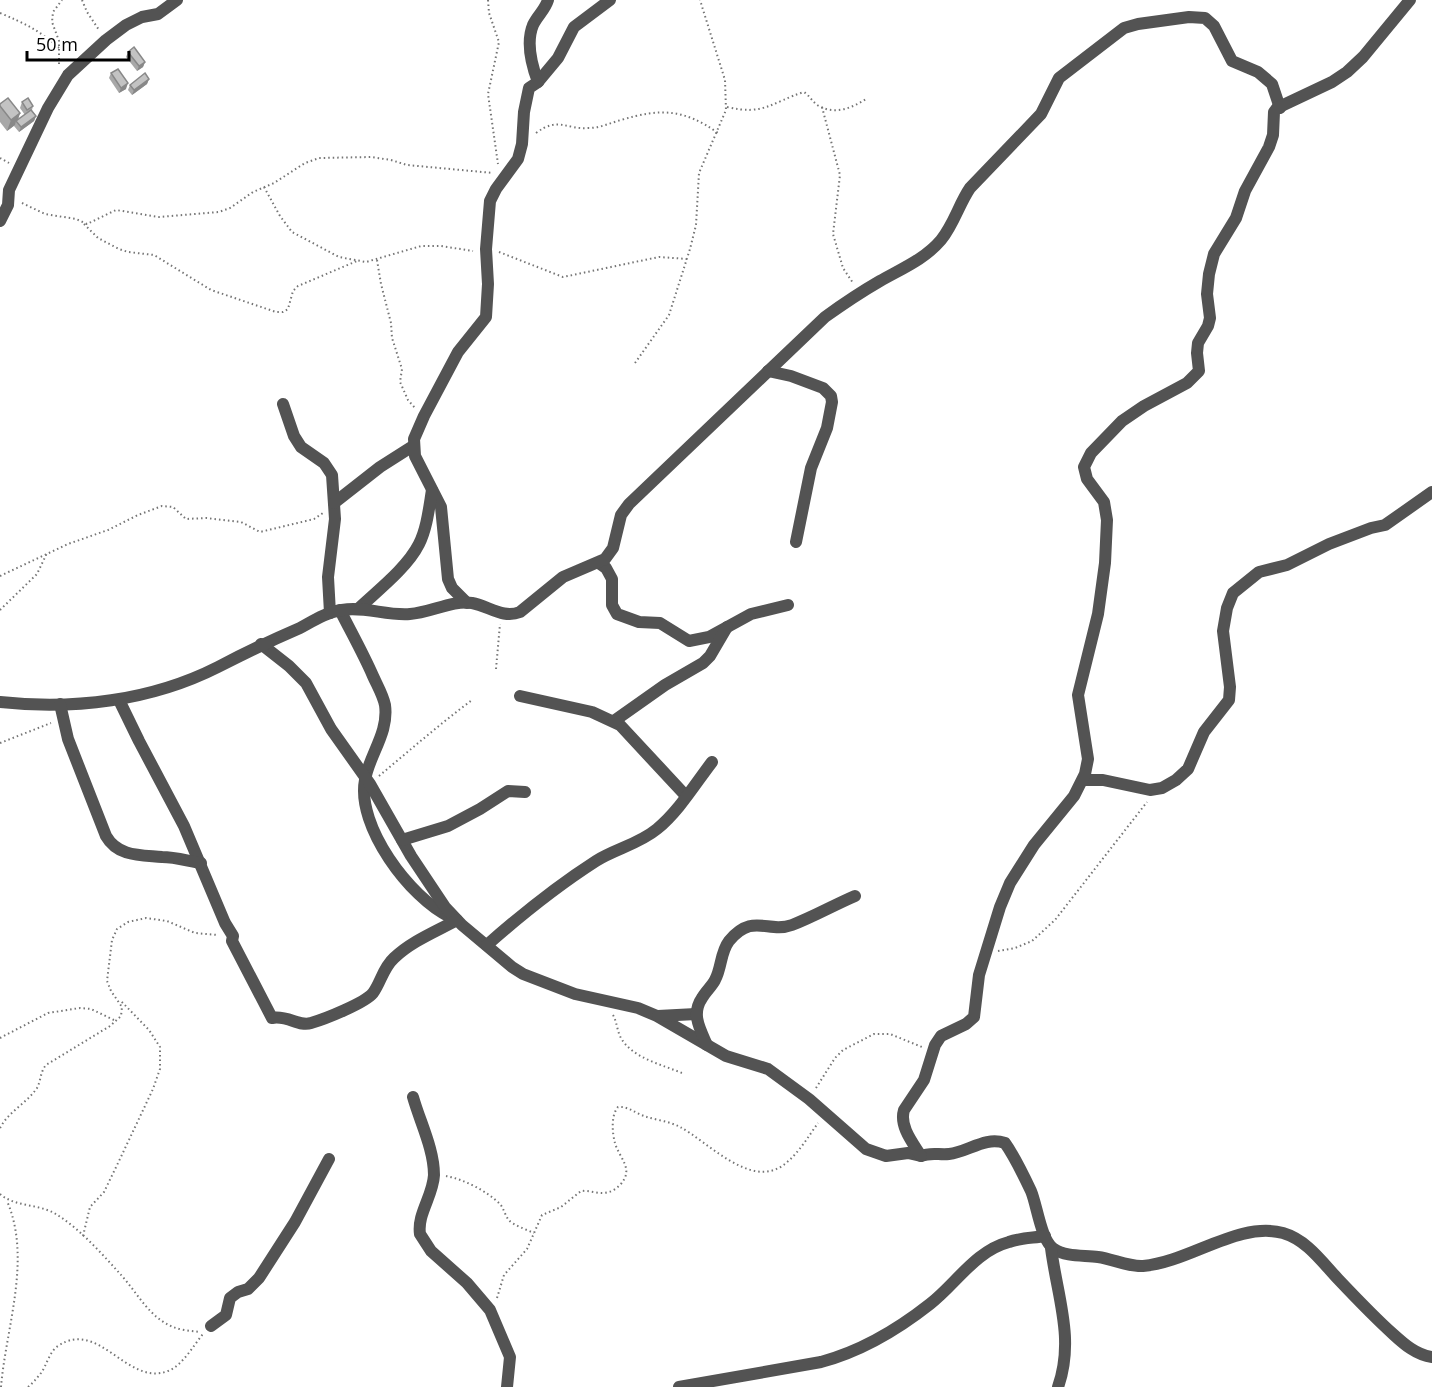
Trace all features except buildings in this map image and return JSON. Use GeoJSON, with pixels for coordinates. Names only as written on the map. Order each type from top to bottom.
{"type":"FeatureCollection","features":[{"type":"Feature","properties":{"kind":"street"},"geometry":{"type":"LineString","coordinates":[[0,221],[8,206],[9,190],[48,108],[68,75],[106,40],[135,20],[158,14],[177,0]]}},
{"type":"Feature","properties":{"kind":"street"},"geometry":{"type":"LineString","coordinates":[[538,82],[531,57],[532,29],[548,0]]}},
{"type":"Feature","properties":{"kind":"street"},"geometry":{"type":"LineString","coordinates":[[467,603],[452,588],[448,579],[442,513],[417,462],[413,446],[414,439],[458,352],[483,324],[486,317],[488,284],[486,252],[490,201],[504,174],[518,159],[522,144],[525,102],[529,88],[538,82],[558,58],[574,27],[610,0]]}},
{"type":"Feature","properties":{"kind":"street"},"geometry":{"type":"LineString","coordinates":[[921,1156],[906,1129],[902,1114],[924,1080],[933,1052],[942,1035],[966,1024],[974,1017],[977,1005],[977,984],[1000,907],[1010,883],[1034,845],[1061,813],[1083,780],[1088,759],[1078,695],[1098,614],[1105,563],[1107,520],[1104,502],[1087,479],[1084,467],[1091,453],[1122,421],[1144,406],[1187,383],[1199,371],[1198,343],[1210,318],[1207,294],[1214,254],[1236,218],[1245,191],[1269,147],[1274,135],[1274,112],[1277,108],[1332,82],[1347,72],[1363,57],[1410,0]]}},
{"type":"Feature","properties":{"kind":"street"},"geometry":{"type":"LineString","coordinates":[[0,702],[28,705],[60,704],[143,695],[189,680],[261,644],[335,612],[358,609],[407,615],[467,603],[512,615],[520,612],[563,577],[599,562],[608,555],[613,548],[621,515],[628,504],[825,316],[859,293],[913,263],[935,247],[949,229],[970,188],[1041,114],[1059,78],[1124,28],[1162,20],[1205,18],[1214,26],[1232,61],[1258,72],[1272,84],[1280,108]]}},
{"type":"Feature","properties":{"kind":"street"},"geometry":{"type":"LineString","coordinates":[[768,371],[791,376],[823,388],[831,396],[832,402],[827,428],[811,468],[796,542]]}},
{"type":"Feature","properties":{"kind":"street"},"geometry":{"type":"LineString","coordinates":[[283,404],[294,436],[301,447],[324,462],[331,472],[334,538],[328,577],[335,612],[366,661],[385,706],[383,731],[364,801],[370,821],[401,877],[434,908],[457,920]]}},
{"type":"Feature","properties":{"kind":"street"},"geometry":{"type":"LineString","coordinates":[[334,503],[387,462],[413,446]]}},
{"type":"Feature","properties":{"kind":"street"},"geometry":{"type":"LineString","coordinates":[[358,609],[407,562],[415,551],[424,530],[432,490]]}},
{"type":"Feature","properties":{"kind":"street"},"geometry":{"type":"LineString","coordinates":[[1083,780],[1103,780],[1156,790],[1170,785],[1188,769],[1204,732],[1229,700],[1230,687],[1223,631],[1227,608],[1231,596],[1237,589],[1258,572],[1287,565],[1329,544],[1385,525],[1432,492]]}},
{"type":"Feature","properties":{"kind":"street"},"geometry":{"type":"LineString","coordinates":[[599,562],[606,568],[612,579],[612,608],[619,615],[639,622],[660,623],[689,641],[703,639],[751,614],[788,605]]}},
{"type":"Feature","properties":{"kind":"street"},"geometry":{"type":"LineString","coordinates":[[615,721],[665,685],[703,663],[710,656],[727,627]]}},
{"type":"Feature","properties":{"kind":"street"},"geometry":{"type":"LineString","coordinates":[[261,644],[306,683],[331,729],[368,780],[425,879],[457,920],[512,967],[523,974],[575,994],[638,1008],[657,1016],[726,1056],[768,1069],[809,1100],[866,1149],[886,1156],[908,1153],[921,1156],[928,1153],[951,1154],[993,1140],[1005,1143],[1032,1192],[1045,1236],[1051,1248],[1067,1346],[1058,1387]]}},
{"type":"Feature","properties":{"kind":"street"},"geometry":{"type":"LineString","coordinates":[[520,696],[582,709],[615,721],[626,729],[686,796]]}},
{"type":"Feature","properties":{"kind":"street"},"geometry":{"type":"LineString","coordinates":[[119,699],[201,863],[233,936],[232,940],[272,1018],[282,1016],[307,1024],[365,1000],[372,994],[384,969],[393,958],[422,937],[457,920]]}},
{"type":"Feature","properties":{"kind":"street"},"geometry":{"type":"LineString","coordinates":[[60,704],[75,758],[92,795],[106,836],[112,845],[133,855],[178,858],[201,863]]}},
{"type":"Feature","properties":{"kind":"street"},"geometry":{"type":"LineString","coordinates":[[487,945],[570,878],[606,855],[638,842],[657,830],[712,762]]}},
{"type":"Feature","properties":{"kind":"street"},"geometry":{"type":"LineString","coordinates":[[402,840],[448,826],[508,791],[525,792]]}},
{"type":"Feature","properties":{"kind":"street"},"geometry":{"type":"LineString","coordinates":[[707,1045],[696,1014],[700,999],[716,979],[724,950],[740,931],[756,924],[791,925],[855,896]]}},
{"type":"Feature","properties":{"kind":"street"},"geometry":{"type":"LineString","coordinates":[[657,1016],[696,1014]]}},
{"type":"Feature","properties":{"kind":"street"},"geometry":{"type":"LineString","coordinates":[[413,1097],[431,1155],[434,1176],[422,1217],[420,1234],[431,1251],[473,1289],[494,1316],[510,1357],[507,1387]]}},
{"type":"Feature","properties":{"kind":"street"},"geometry":{"type":"LineString","coordinates":[[211,1326],[226,1315],[230,1298],[248,1289],[259,1278],[295,1222],[329,1159]]}},
{"type":"Feature","properties":{"kind":"street"},"geometry":{"type":"LineString","coordinates":[[1051,1248],[1063,1254],[1109,1258],[1141,1267],[1189,1255],[1244,1233],[1263,1230],[1283,1233],[1299,1240],[1323,1262],[1407,1347],[1432,1357]]}},
{"type":"Feature","properties":{"kind":"street"},"geometry":{"type":"LineString","coordinates":[[679,1387],[821,1362],[841,1356],[865,1346],[898,1327],[932,1302],[971,1264],[992,1250],[1007,1242],[1045,1236]]}},
{"type":"Feature","properties":{"kind":"street"},"geometry":{"type":"LineString","coordinates":[[713,1387],[739,1376]]}},
{"type":"Feature","properties":{"kind":"path"},"geometry":{"type":"LineString","coordinates":[[62,0],[53,12],[52,22],[57,34],[60,67],[64,81]]}},
{"type":"Feature","properties":{"kind":"path"},"geometry":{"type":"LineString","coordinates":[[82,0],[87,12],[106,40]]}},
{"type":"Feature","properties":{"kind":"path"},"geometry":{"type":"LineString","coordinates":[[8,206],[21,202],[45,214],[87,224],[116,210],[159,217],[219,212],[285,177],[305,163],[320,158],[371,157],[407,165],[504,174],[488,94],[499,42],[489,13],[488,0]]}},
{"type":"Feature","properties":{"kind":"path"},"geometry":{"type":"LineString","coordinates":[[635,363],[669,315],[696,225],[699,173],[718,133],[727,107],[725,80],[700,0]]}},
{"type":"Feature","properties":{"kind":"path"},"geometry":{"type":"LineString","coordinates":[[0,13],[27,24],[59,48]]}},
{"type":"Feature","properties":{"kind":"path"},"geometry":{"type":"LineString","coordinates":[[727,107],[739,110],[759,110],[804,93],[817,105],[844,110],[866,99]]}},
{"type":"Feature","properties":{"kind":"path"},"geometry":{"type":"LineString","coordinates":[[822,107],[840,175],[834,234],[843,268],[859,293]]}},
{"type":"Feature","properties":{"kind":"path"},"geometry":{"type":"LineString","coordinates":[[522,144],[551,124],[595,128],[625,118],[661,112],[690,116],[718,133]]}},
{"type":"Feature","properties":{"kind":"path"},"geometry":{"type":"LineString","coordinates":[[264,188],[292,232],[332,254],[357,261],[378,260],[421,246],[461,248],[518,258],[563,277],[660,257],[687,259]]}},
{"type":"Feature","properties":{"kind":"path"},"geometry":{"type":"LineString","coordinates":[[82,222],[98,238],[119,249],[154,255],[211,290],[276,312],[288,309],[293,291],[298,286],[357,261]]}},
{"type":"Feature","properties":{"kind":"path"},"geometry":{"type":"LineString","coordinates":[[378,260],[392,338],[402,369],[400,382],[408,400],[424,416]]}},
{"type":"Feature","properties":{"kind":"path"},"geometry":{"type":"LineString","coordinates":[[0,576],[83,537],[108,530],[164,505],[173,507],[186,519],[206,518],[241,522],[257,532],[262,532],[316,518],[334,503]]}},
{"type":"Feature","properties":{"kind":"path"},"geometry":{"type":"LineString","coordinates":[[0,610],[37,574],[47,553]]}},
{"type":"Feature","properties":{"kind":"path"},"geometry":{"type":"LineString","coordinates":[[496,669],[501,613]]}},
{"type":"Feature","properties":{"kind":"path"},"geometry":{"type":"LineString","coordinates":[[368,780],[431,734],[447,718],[472,700]]}},
{"type":"Feature","properties":{"kind":"path"},"geometry":{"type":"LineString","coordinates":[[0,742],[65,717]]}},
{"type":"Feature","properties":{"kind":"path"},"geometry":{"type":"LineString","coordinates":[[984,962],[992,952],[1015,948],[1032,941],[1055,920],[1156,790]]}},
{"type":"Feature","properties":{"kind":"path"},"geometry":{"type":"LineString","coordinates":[[83,1236],[90,1207],[104,1192],[153,1089],[160,1069],[160,1047],[149,1030],[111,991],[107,981],[112,940],[117,929],[137,919],[158,920],[203,934],[233,936]]}},
{"type":"Feature","properties":{"kind":"path"},"geometry":{"type":"LineString","coordinates":[[0,1128],[10,1113],[37,1087],[42,1069],[46,1065],[116,1021],[122,1012],[122,1006],[116,996]]}},
{"type":"Feature","properties":{"kind":"path"},"geometry":{"type":"LineString","coordinates":[[604,1000],[615,1018],[620,1037],[626,1044],[645,1058],[682,1073]]}},
{"type":"Feature","properties":{"kind":"path"},"geometry":{"type":"LineString","coordinates":[[0,1038],[48,1013],[80,1008],[92,1009],[116,1021]]}},
{"type":"Feature","properties":{"kind":"path"},"geometry":{"type":"LineString","coordinates":[[809,1100],[838,1054],[874,1034],[881,1033],[903,1038],[933,1052]]}},
{"type":"Feature","properties":{"kind":"path"},"geometry":{"type":"LineString","coordinates":[[494,1316],[504,1275],[527,1249],[542,1215],[561,1207],[576,1193],[588,1191],[606,1193],[612,1191],[624,1180],[627,1169],[614,1142],[613,1127],[615,1110],[618,1107],[679,1126],[715,1152],[735,1163],[765,1172],[784,1165],[826,1114]]}},
{"type":"Feature","properties":{"kind":"path"},"geometry":{"type":"LineString","coordinates":[[434,1176],[453,1177],[480,1190],[501,1205],[508,1219],[534,1233]]}},
{"type":"Feature","properties":{"kind":"path"},"geometry":{"type":"LineString","coordinates":[[0,1194],[6,1199],[60,1216],[123,1276],[152,1313],[172,1327],[204,1333],[179,1364],[168,1372],[159,1373],[136,1369],[85,1339],[71,1341],[56,1347],[42,1372],[28,1387]]}},
{"type":"Feature","properties":{"kind":"path"},"geometry":{"type":"LineString","coordinates":[[1,1387],[17,1270],[17,1237],[14,1216],[6,1199]]}}]}
